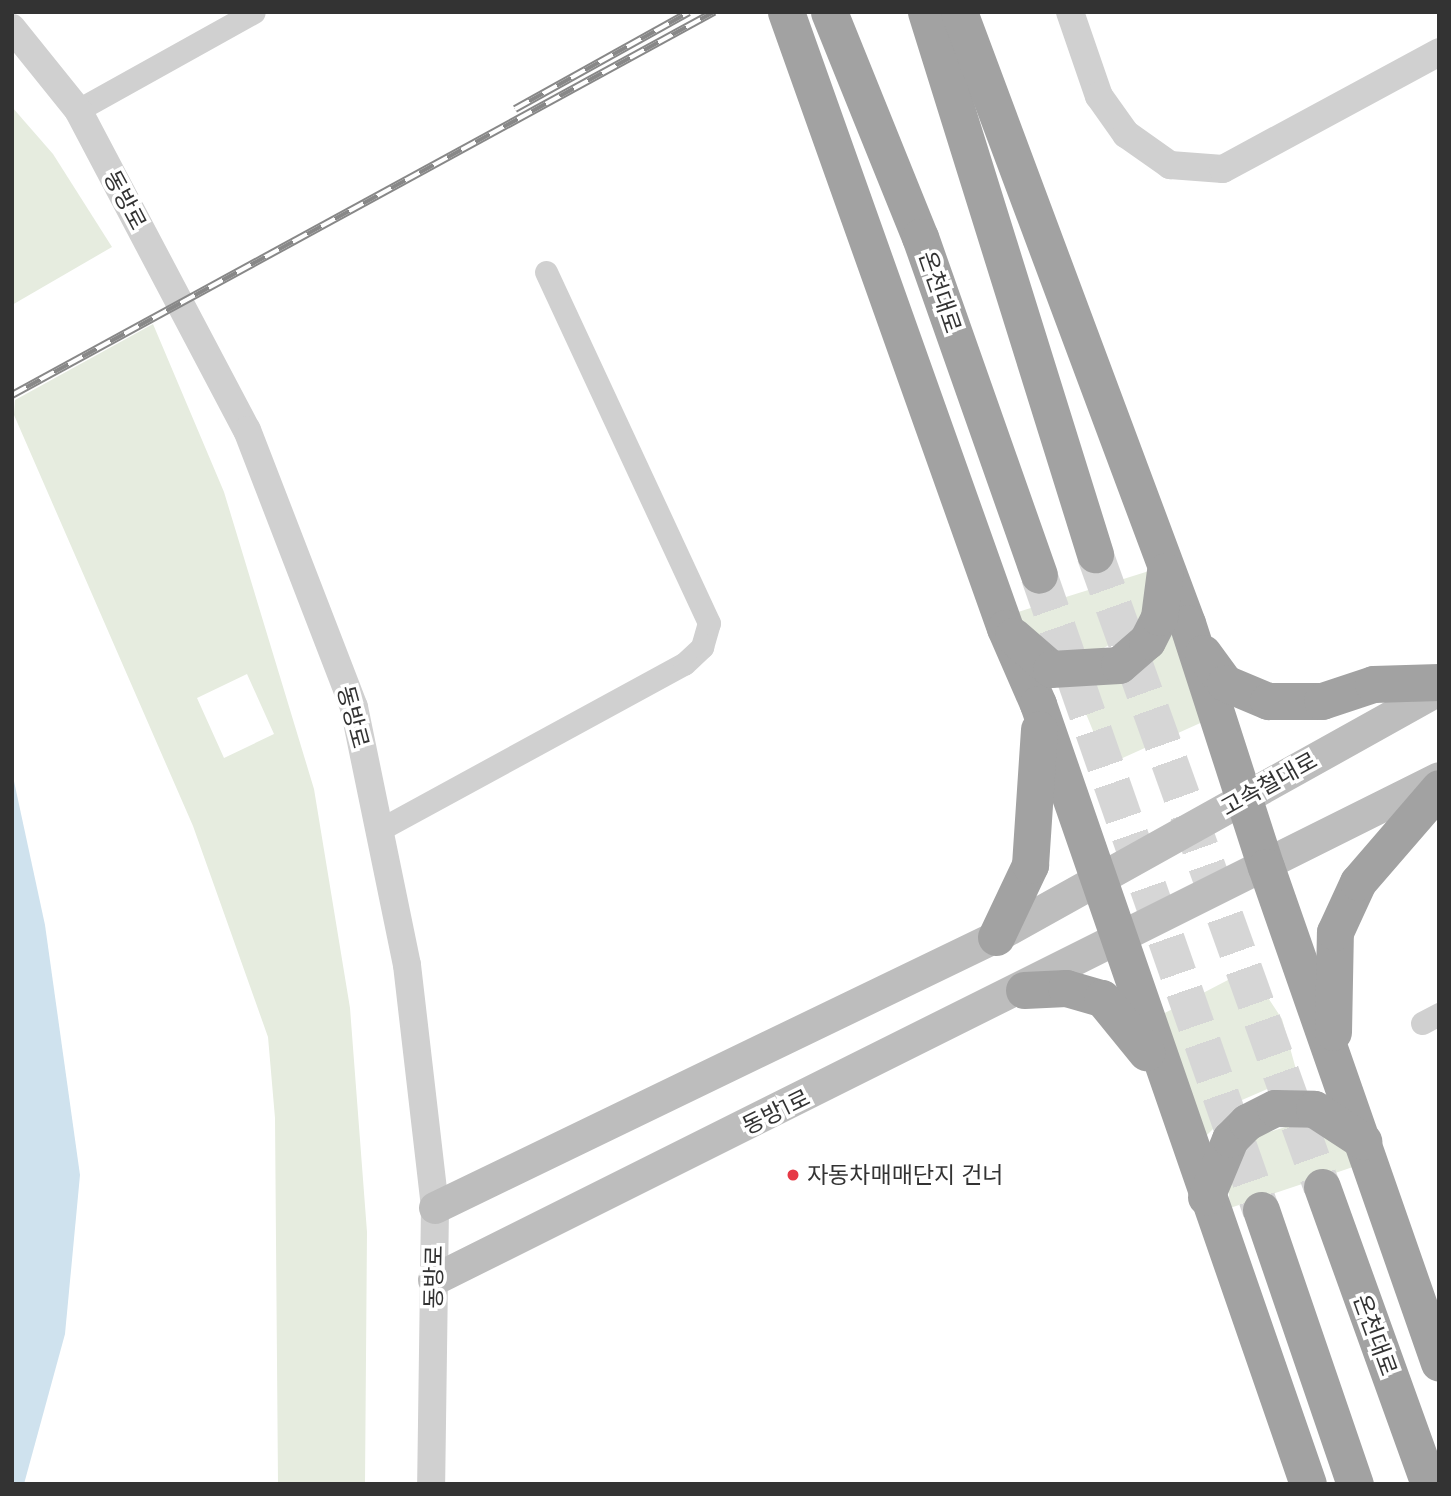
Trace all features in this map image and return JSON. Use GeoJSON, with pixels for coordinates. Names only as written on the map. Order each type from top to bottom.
{"type":"FeatureCollection","features":[{"type":"Feature","properties":{"kind":"highway"},"geometry":{"type":"LineString","coordinates":[[786,12],[1005,628],[1038,704],[1098,878],[1117,943],[1308,1484]]}},
{"type":"Feature","properties":{"kind":"highway","name":"온천대로"},"geometry":{"type":"LineString","coordinates":[[829,12],[920,237],[1040,575]]}},
{"type":"Feature","properties":{"kind":"highway"},"geometry":{"type":"LineString","coordinates":[[926,12],[1095,554]]}},
{"type":"Feature","properties":{"kind":"highway"},"geometry":{"type":"LineString","coordinates":[[959,12],[1187,623],[1266,867],[1439,1363]]}},
{"type":"Feature","properties":{"kind":"highway"},"geometry":{"type":"LineString","coordinates":[[1005,628],[1051,669],[1119,665],[1147,641],[1159,617],[1166,565]]}},
{"type":"Feature","properties":{"kind":"highway"},"geometry":{"type":"LineString","coordinates":[[1187,623],[1225,683],[1268,701],[1322,701],[1373,684],[1439,682]]}},
{"type":"Feature","properties":{"kind":"highway"},"geometry":{"type":"LineString","coordinates":[[996,937],[1030,865],[1038,704]]}},
{"type":"Feature","properties":{"kind":"highway"},"geometry":{"type":"LineString","coordinates":[[1336,1072],[1335,932],[1358,882],[1439,788]]}},
{"type":"Feature","properties":{"kind":"highway"},"geometry":{"type":"LineString","coordinates":[[1024,990],[1066,988],[1102,998],[1142,1045],[1178,1113]]}},
{"type":"Feature","properties":{"kind":"highway"},"geometry":{"type":"LineString","coordinates":[[1206,1197],[1230,1139],[1247,1122],[1275,1108],[1314,1109],[1363,1141]]}},
{"type":"Feature","properties":{"kind":"highway","name":"온천대로"},"geometry":{"type":"LineString","coordinates":[[1322,1186],[1429,1484]]}},
{"type":"Feature","properties":{"kind":"highway"},"geometry":{"type":"LineString","coordinates":[[1261,1210],[1355,1484]]}},
{"type":"Feature","properties":{"kind":"main road","name":"고속철대로"},"geometry":{"type":"LineString","coordinates":[[1098,878],[1439,690]]}},
{"type":"Feature","properties":{"kind":"main road"},"geometry":{"type":"LineString","coordinates":[[1117,943],[1439,778]]}},
{"type":"Feature","properties":{"kind":"main road"},"geometry":{"type":"LineString","coordinates":[[435,1208],[996,937],[1098,878]]}},
{"type":"Feature","properties":{"kind":"main road","name":"동방1로"},"geometry":{"type":"LineString","coordinates":[[434,1280],[1117,943]]}},
{"type":"Feature","properties":{"kind":"street"},"geometry":{"type":"LineString","coordinates":[[78,110],[254,12]]}},
{"type":"Feature","properties":{"kind":"street"},"geometry":{"type":"LineString","coordinates":[[1070,12],[1099,96],[1126,134],[1170,165],[1223,169],[1439,52]]}},
{"type":"Feature","properties":{"kind":"street","name":"동방로"},"geometry":{"type":"LineString","coordinates":[[12,28],[78,110],[247,430],[354,707],[407,965],[435,1208],[431,1484]]}},
{"type":"Feature","properties":{"kind":"street"},"geometry":{"type":"LineString","coordinates":[[379,831],[684,664],[702,647],[709,623],[546,272]]}},
{"type":"Feature","properties":{"kind":"shaded area"},"geometry":{"type":"Polygon","coordinates":[[[12,107],[53,154],[112,247],[12,305],[12,107]]]}},
{"type":"Feature","properties":{"kind":"shaded area"},"geometry":{"type":"Polygon","coordinates":[[[153,324],[224,492],[314,789],[350,1008],[367,1232],[365,1484],[278,1484],[275,1118],[268,1037],[193,826],[14,415],[15,400],[153,324]],[[247,674],[197,698],[224,758],[274,734],[247,674]]]}},
{"type":"Feature","properties":{"kind":"shaded area"},"geometry":{"type":"Polygon","coordinates":[[[1149,571],[1148,600],[1137,629],[1095,653],[1052,648],[1023,625],[1018,612],[1149,571]]]}},
{"type":"Feature","properties":{"kind":"shaded area"},"geometry":{"type":"Polygon","coordinates":[[[1175,620],[1207,720],[1107,765],[1073,682],[1175,620]]]}},
{"type":"Feature","properties":{"kind":"shaded area"},"geometry":{"type":"Polygon","coordinates":[[[1249,969],[1282,1019],[1302,1091],[1272,1087],[1242,1100],[1207,1135],[1203,1151],[1159,1016],[1249,969]]]}},
{"type":"Feature","properties":{"kind":"shaded area"},"geometry":{"type":"Polygon","coordinates":[[[1302,1122],[1338,1139],[1356,1166],[1230,1208],[1228,1184],[1240,1151],[1259,1135],[1302,1122]]]}},
{"type":"Feature","properties":{"kind":"water"},"geometry":{"type":"Polygon","coordinates":[[[12,772],[45,925],[80,1175],[65,1334],[24,1484],[12,1484],[12,772]]]}},
{"type":"Feature","properties":{"kind":"tunnel"},"geometry":{"type":"LineString","coordinates":[[1095,554],[1322,1187]]}},
{"type":"Feature","properties":{"kind":"tunnel"},"geometry":{"type":"LineString","coordinates":[[1039,575],[1261,1210]]}},
{"type":"Feature","properties":{"kind":"railway"},"geometry":{"type":"LineString","coordinates":[[515,109],[689,12]]}},
{"type":"Feature","properties":{"kind":"railway"},"geometry":{"type":"LineString","coordinates":[[12,395],[714,12]]}},
{"type":"Feature","properties":{"kind":"place","name":"자동차매매단지 건너"},"geometry":{"type":"Point","coordinates":[793,1175]}}]}
